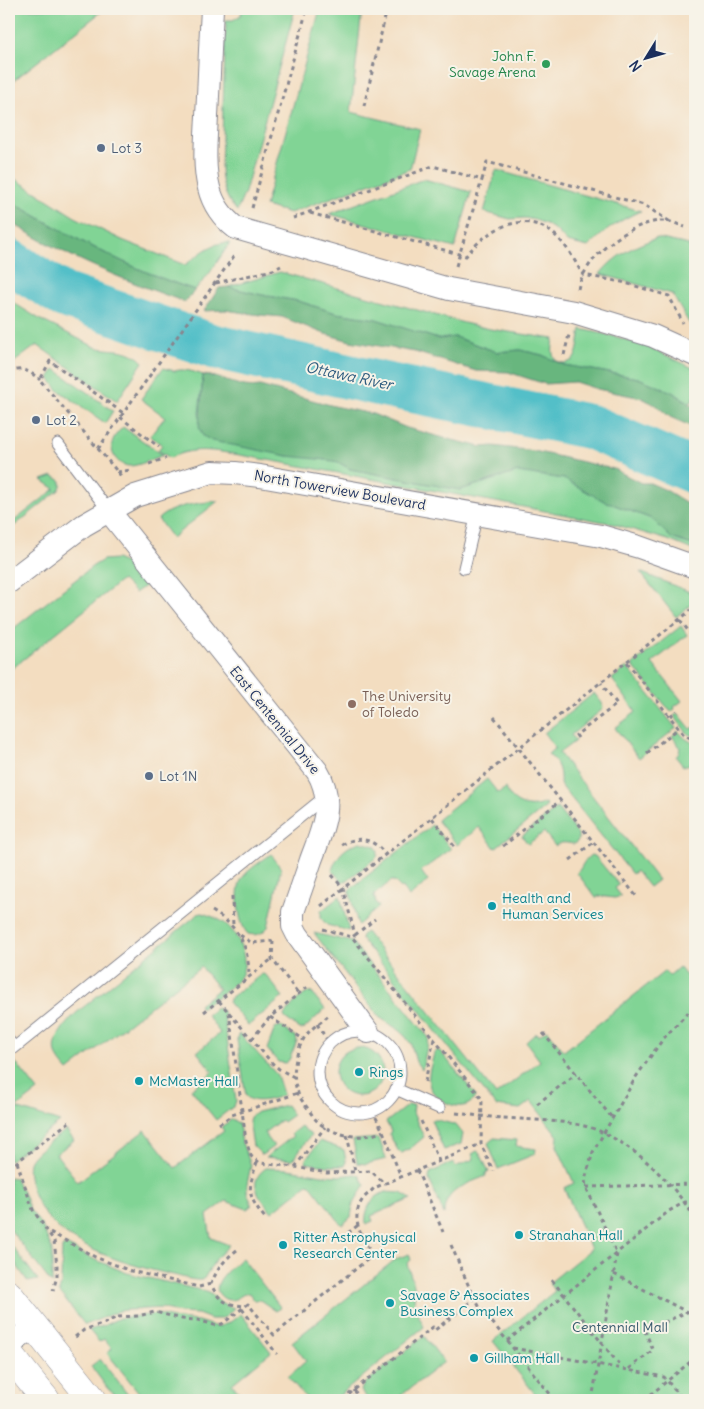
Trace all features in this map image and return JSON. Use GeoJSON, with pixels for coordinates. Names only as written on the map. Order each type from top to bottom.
{"type":"FeatureCollection","features":[{"type":"Feature","properties":{"kind":"main road"},"geometry":{"type":"LineString","coordinates":[[9,1295],[93,1400]]}},
{"type":"Feature","properties":{"kind":"main road"},"geometry":{"type":"LineString","coordinates":[[9,1354],[46,1400]]}},
{"type":"Feature","properties":{"kind":"street"},"geometry":{"type":"LineString","coordinates":[[212,9],[206,145],[207,177],[212,198],[224,217],[236,228],[244,232],[449,289],[574,312],[653,336],[695,355]]}},
{"type":"Feature","properties":{"kind":"street","name":"North Towerview Boulevard"},"geometry":{"type":"LineString","coordinates":[[9,582],[60,542],[108,510],[135,496],[212,472],[260,476],[602,536],[639,546],[695,567]]}},
{"type":"Feature","properties":{"kind":"street","name":"East Centennial Drive"},"geometry":{"type":"LineString","coordinates":[[108,510],[324,782],[326,796],[325,820],[293,912],[293,926],[305,946],[368,1032]]}},
{"type":"Feature","properties":{"kind":"street"},"geometry":{"type":"LineString","coordinates":[[9,1346],[34,1326]]}},
{"type":"Feature","properties":{"kind":"lane"},"geometry":{"type":"LineString","coordinates":[[58,444],[108,510]]}},
{"type":"Feature","properties":{"kind":"lane"},"geometry":{"type":"LineString","coordinates":[[464,568],[477,514]]}},
{"type":"Feature","properties":{"kind":"lane"},"geometry":{"type":"LineString","coordinates":[[9,1041],[14,1048],[326,796]]}},
{"type":"Feature","properties":{"kind":"lane"},"geometry":{"type":"LineString","coordinates":[[354,1031],[368,1032],[380,1036],[396,1054],[399,1078],[396,1089],[388,1101],[372,1110],[362,1112],[348,1111],[335,1105],[325,1095],[319,1082],[318,1068],[321,1054],[329,1043],[341,1034],[354,1031]]}},
{"type":"Feature","properties":{"kind":"lane"},"geometry":{"type":"LineString","coordinates":[[396,1089],[439,1108]]}},
{"type":"Feature","properties":{"kind":"path"},"geometry":{"type":"LineString","coordinates":[[250,213],[308,9]]}},
{"type":"Feature","properties":{"kind":"path"},"geometry":{"type":"LineString","coordinates":[[364,106],[387,9]]}},
{"type":"Feature","properties":{"kind":"path"},"geometry":{"type":"LineString","coordinates":[[449,289],[488,162],[644,205],[669,221],[685,227]]}},
{"type":"Feature","properties":{"kind":"path"},"geometry":{"type":"LineString","coordinates":[[289,220],[433,166],[482,180]]}},
{"type":"Feature","properties":{"kind":"path"},"geometry":{"type":"LineString","coordinates":[[252,208],[261,211]]}},
{"type":"Feature","properties":{"kind":"path"},"geometry":{"type":"LineString","coordinates":[[309,213],[466,256],[481,239],[500,227],[531,223],[550,231],[558,238],[583,275],[622,282],[668,296],[685,327]]}},
{"type":"Feature","properties":{"kind":"path"},"geometry":{"type":"LineString","coordinates":[[578,291],[587,267],[596,257],[630,230],[650,222],[669,221]]}},
{"type":"Feature","properties":{"kind":"path"},"geometry":{"type":"LineString","coordinates":[[98,449],[237,252]]}},
{"type":"Feature","properties":{"kind":"path"},"geometry":{"type":"LineString","coordinates":[[273,262],[282,265]]}},
{"type":"Feature","properties":{"kind":"path"},"geometry":{"type":"LineString","coordinates":[[40,380],[50,361],[123,413]]}},
{"type":"Feature","properties":{"kind":"path"},"geometry":{"type":"LineString","coordinates":[[9,374],[18,370],[25,370],[40,380],[121,476]]}},
{"type":"Feature","properties":{"kind":"path"},"geometry":{"type":"LineString","coordinates":[[120,417],[159,447]]}},
{"type":"Feature","properties":{"kind":"path"},"geometry":{"type":"LineString","coordinates":[[148,464],[166,458]]}},
{"type":"Feature","properties":{"kind":"path"},"geometry":{"type":"LineString","coordinates":[[117,472],[139,468]]}},
{"type":"Feature","properties":{"kind":"path"},"geometry":{"type":"LineString","coordinates":[[317,909],[695,607]]}},
{"type":"Feature","properties":{"kind":"path"},"geometry":{"type":"LineString","coordinates":[[680,620],[690,633]]}},
{"type":"Feature","properties":{"kind":"path"},"geometry":{"type":"LineString","coordinates":[[627,662],[684,735],[695,740]]}},
{"type":"Feature","properties":{"kind":"path"},"geometry":{"type":"LineString","coordinates":[[578,738],[576,735],[617,704],[601,683]]}},
{"type":"Feature","properties":{"kind":"path"},"geometry":{"type":"LineString","coordinates":[[670,716],[677,711]]}},
{"type":"Feature","properties":{"kind":"path"},"geometry":{"type":"LineString","coordinates":[[494,717],[636,897]]}},
{"type":"Feature","properties":{"kind":"path"},"geometry":{"type":"LineString","coordinates":[[647,753],[679,728]]}},
{"type":"Feature","properties":{"kind":"path"},"geometry":{"type":"LineString","coordinates":[[503,846],[561,800]]}},
{"type":"Feature","properties":{"kind":"path"},"geometry":{"type":"LineString","coordinates":[[432,818],[454,846]]}},
{"type":"Feature","properties":{"kind":"path"},"geometry":{"type":"LineString","coordinates":[[336,849],[354,840],[366,840],[379,846],[386,855]]}},
{"type":"Feature","properties":{"kind":"path"},"geometry":{"type":"LineString","coordinates":[[570,860],[594,842]]}},
{"type":"Feature","properties":{"kind":"path"},"geometry":{"type":"LineString","coordinates":[[327,868],[344,888],[353,936],[482,1099],[481,1144],[494,1171]]}},
{"type":"Feature","properties":{"kind":"path"},"geometry":{"type":"LineString","coordinates":[[231,872],[233,928]]}},
{"type":"Feature","properties":{"kind":"path"},"geometry":{"type":"LineString","coordinates":[[194,902],[219,915],[239,935],[247,952],[249,977]]}},
{"type":"Feature","properties":{"kind":"path"},"geometry":{"type":"LineString","coordinates":[[353,936],[375,919]]}},
{"type":"Feature","properties":{"kind":"path"},"geometry":{"type":"LineString","coordinates":[[316,927],[353,936]]}},
{"type":"Feature","properties":{"kind":"path"},"geometry":{"type":"LineString","coordinates":[[239,935],[252,943],[273,941]]}},
{"type":"Feature","properties":{"kind":"path"},"geometry":{"type":"LineString","coordinates":[[204,1012],[272,959],[298,993]]}},
{"type":"Feature","properties":{"kind":"path"},"geometry":{"type":"LineString","coordinates":[[252,1039],[270,1017],[310,985]]}},
{"type":"Feature","properties":{"kind":"path"},"geometry":{"type":"LineString","coordinates":[[219,1000],[272,1063],[294,1077]]}},
{"type":"Feature","properties":{"kind":"path"},"geometry":{"type":"LineString","coordinates":[[586,1193],[585,1180],[593,1152],[636,1077],[656,1047],[695,1005]]}},
{"type":"Feature","properties":{"kind":"path"},"geometry":{"type":"LineString","coordinates":[[229,1012],[248,1152],[251,1156],[260,1164],[327,1172],[371,1172],[385,1184]]}},
{"type":"Feature","properties":{"kind":"path"},"geometry":{"type":"LineString","coordinates":[[332,1013],[303,1039],[296,1060],[294,1077],[298,1093],[316,1120],[335,1132],[360,1136],[378,1134],[383,1131]]}},
{"type":"Feature","properties":{"kind":"path"},"geometry":{"type":"LineString","coordinates":[[270,1017],[303,1039]]}},
{"type":"Feature","properties":{"kind":"path"},"geometry":{"type":"LineString","coordinates":[[318,1024],[329,1043]]}},
{"type":"Feature","properties":{"kind":"path"},"geometry":{"type":"LineString","coordinates":[[543,1032],[613,1119]]}},
{"type":"Feature","properties":{"kind":"path"},"geometry":{"type":"LineString","coordinates":[[537,1104],[576,1074]]}},
{"type":"Feature","properties":{"kind":"path"},"geometry":{"type":"LineString","coordinates":[[219,1124],[232,1115],[298,1093]]}},
{"type":"Feature","properties":{"kind":"path"},"geometry":{"type":"LineString","coordinates":[[439,1108],[451,1112],[541,1120],[597,1130],[638,1155],[669,1184],[695,1218]]}},
{"type":"Feature","properties":{"kind":"path"},"geometry":{"type":"LineString","coordinates":[[372,1110],[383,1131],[401,1177]]}},
{"type":"Feature","properties":{"kind":"path"},"geometry":{"type":"LineString","coordinates":[[9,1168],[69,1122]]}},
{"type":"Feature","properties":{"kind":"path"},"geometry":{"type":"LineString","coordinates":[[295,1167],[325,1127]]}},
{"type":"Feature","properties":{"kind":"path"},"geometry":{"type":"LineString","coordinates":[[347,1135],[355,1171]]}},
{"type":"Feature","properties":{"kind":"path"},"geometry":{"type":"LineString","coordinates":[[373,1255],[361,1239],[357,1226],[362,1200],[374,1188],[481,1144]]}},
{"type":"Feature","properties":{"kind":"path"},"geometry":{"type":"LineString","coordinates":[[17,1162],[34,1210],[50,1232],[54,1241],[57,1254],[57,1276],[53,1291]]}},
{"type":"Feature","properties":{"kind":"path"},"geometry":{"type":"LineString","coordinates":[[257,1162],[250,1182],[251,1198],[265,1218]]}},
{"type":"Feature","properties":{"kind":"path"},"geometry":{"type":"LineString","coordinates":[[417,1170],[443,1232]]}},
{"type":"Feature","properties":{"kind":"path"},"geometry":{"type":"LineString","coordinates":[[586,1187],[695,1184]]}},
{"type":"Feature","properties":{"kind":"path"},"geometry":{"type":"LineString","coordinates":[[586,1187],[617,1254],[592,1400]]}},
{"type":"Feature","properties":{"kind":"path"},"geometry":{"type":"LineString","coordinates":[[507,1341],[670,1211],[684,1202],[695,1203]]}},
{"type":"Feature","properties":{"kind":"path"},"geometry":{"type":"LineString","coordinates":[[348,1233],[357,1226]]}},
{"type":"Feature","properties":{"kind":"path"},"geometry":{"type":"LineString","coordinates":[[50,1232],[95,1257],[131,1271],[199,1287],[211,1284]]}},
{"type":"Feature","properties":{"kind":"path"},"geometry":{"type":"LineString","coordinates":[[451,1245],[474,1299],[555,1400]]}},
{"type":"Feature","properties":{"kind":"path"},"geometry":{"type":"LineString","coordinates":[[236,1250],[226,1258],[217,1270],[211,1284],[216,1296],[231,1304],[246,1306],[248,1304],[274,1335],[373,1255],[394,1255]]}},
{"type":"Feature","properties":{"kind":"path"},"geometry":{"type":"LineString","coordinates":[[614,1274],[687,1312]]}},
{"type":"Feature","properties":{"kind":"path"},"geometry":{"type":"LineString","coordinates":[[552,1280],[622,1368]]}},
{"type":"Feature","properties":{"kind":"path"},"geometry":{"type":"LineString","coordinates":[[343,1400],[433,1327],[435,1330],[474,1299]]}},
{"type":"Feature","properties":{"kind":"path"},"geometry":{"type":"LineString","coordinates":[[84,1330],[120,1316],[138,1316],[155,1312],[218,1325],[229,1320],[246,1306]]}},
{"type":"Feature","properties":{"kind":"path"},"geometry":{"type":"LineString","coordinates":[[242,1309],[277,1354]]}},
{"type":"Feature","properties":{"kind":"path"},"geometry":{"type":"LineString","coordinates":[[629,1369],[653,1350],[646,1331],[695,1309]]}},
{"type":"Feature","properties":{"kind":"path"},"geometry":{"type":"LineString","coordinates":[[512,1348],[599,1363],[664,1377],[684,1400]]}},
{"type":"Feature","properties":{"kind":"path"},"geometry":{"type":"LineString","coordinates":[[644,1400],[695,1358]]}},
{"type":"Feature","properties":{"kind":"path"},"geometry":{"type":"LineString","coordinates":[[354,1390],[361,1400]]}},
{"type":"Feature","properties":{"kind":"green space"},"geometry":{"type":"Polygon","coordinates":[[[9,9],[105,9],[9,84],[9,9]]]}},
{"type":"Feature","properties":{"kind":"green space"},"geometry":{"type":"Polygon","coordinates":[[[242,9],[295,9],[245,192],[237,211],[229,201],[224,190],[221,166],[226,20],[233,20],[241,15],[242,9]]]}},
{"type":"Feature","properties":{"kind":"green space"},"geometry":{"type":"Polygon","coordinates":[[[320,9],[362,9],[351,112],[420,129],[410,169],[290,213],[265,206],[320,9]]]}},
{"type":"Feature","properties":{"kind":"green space"},"geometry":{"type":"Polygon","coordinates":[[[496,170],[641,211],[613,226],[588,247],[567,242],[557,231],[535,220],[525,218],[510,219],[484,212],[496,170]]]}},
{"type":"Feature","properties":{"kind":"green space"},"geometry":{"type":"Polygon","coordinates":[[[9,175],[75,217],[122,240],[185,265],[212,246],[230,243],[209,274],[195,290],[170,282],[123,262],[9,200],[9,175]]]}},
{"type":"Feature","properties":{"kind":"green space"},"geometry":{"type":"Polygon","coordinates":[[[424,179],[471,192],[455,248],[329,214],[424,179]]]}},
{"type":"Feature","properties":{"kind":"green space"},"geometry":{"type":"Polygon","coordinates":[[[9,200],[123,262],[170,282],[195,290],[185,302],[117,276],[72,256],[9,221],[9,200]]]}},
{"type":"Feature","properties":{"kind":"green space"},"geometry":{"type":"Polygon","coordinates":[[[657,238],[689,245],[689,248],[695,250],[695,329],[689,323],[672,294],[600,274],[612,261],[626,252],[657,238]]]}},
{"type":"Feature","properties":{"kind":"green space"},"geometry":{"type":"Polygon","coordinates":[[[280,272],[464,323],[554,339],[554,357],[562,363],[571,361],[575,357],[581,329],[617,337],[647,346],[695,369],[695,396],[691,403],[672,392],[638,378],[564,365],[542,355],[520,350],[497,352],[455,337],[438,339],[376,319],[336,313],[298,301],[228,287],[280,272]]]}},
{"type":"Feature","properties":{"kind":"green space"},"geometry":{"type":"Polygon","coordinates":[[[228,287],[298,301],[336,313],[376,319],[438,339],[455,337],[497,352],[520,350],[542,355],[564,365],[638,378],[672,392],[695,407],[695,428],[670,417],[657,406],[642,398],[597,389],[575,382],[545,384],[508,372],[476,371],[415,352],[350,341],[325,334],[282,317],[225,310],[204,311],[219,288],[228,287]]]}},
{"type":"Feature","properties":{"kind":"green space"},"geometry":{"type":"Polygon","coordinates":[[[9,300],[41,320],[95,347],[120,350],[132,354],[143,362],[117,401],[37,345],[9,366],[9,300]]]}},
{"type":"Feature","properties":{"kind":"green space"},"geometry":{"type":"Polygon","coordinates":[[[163,368],[175,371],[189,371],[203,375],[199,415],[258,449],[288,456],[309,457],[338,462],[350,469],[460,490],[518,472],[564,479],[604,501],[652,519],[671,538],[695,546],[695,551],[668,540],[610,523],[246,456],[217,451],[198,451],[179,454],[170,458],[158,450],[162,445],[150,436],[165,417],[141,399],[163,368]]]}},
{"type":"Feature","properties":{"kind":"green space"},"geometry":{"type":"Polygon","coordinates":[[[55,369],[113,411],[105,423],[58,390],[49,378],[55,369]]]}},
{"type":"Feature","properties":{"kind":"green space"},"geometry":{"type":"Polygon","coordinates":[[[203,375],[238,385],[260,386],[338,407],[373,414],[407,428],[482,447],[493,446],[534,451],[614,469],[641,483],[650,483],[666,490],[695,508],[695,546],[671,538],[652,519],[604,501],[564,479],[518,472],[460,490],[350,469],[338,462],[288,456],[212,441],[203,436],[199,427],[203,375]]]}},
{"type":"Feature","properties":{"kind":"green space"},"geometry":{"type":"Polygon","coordinates":[[[123,427],[163,455],[133,466],[120,463],[113,453],[112,444],[115,436],[123,427]]]}},
{"type":"Feature","properties":{"kind":"green space"},"geometry":{"type":"Polygon","coordinates":[[[53,476],[61,481],[59,490],[9,530],[9,525],[55,489],[42,480],[53,476]]]}},
{"type":"Feature","properties":{"kind":"green space"},"geometry":{"type":"Polygon","coordinates":[[[218,501],[172,538],[158,519],[164,514],[179,508],[218,501]]]}},
{"type":"Feature","properties":{"kind":"green space"},"geometry":{"type":"Polygon","coordinates":[[[116,559],[125,563],[129,559],[145,579],[146,585],[135,593],[122,580],[9,671],[9,632],[93,566],[103,560],[116,559]]]}},
{"type":"Feature","properties":{"kind":"green space"},"geometry":{"type":"Polygon","coordinates":[[[640,572],[695,594],[695,601],[676,617],[640,572]]]}},
{"type":"Feature","properties":{"kind":"green space"},"geometry":{"type":"Polygon","coordinates":[[[681,626],[687,635],[652,663],[682,701],[671,712],[632,665],[681,626]]]}},
{"type":"Feature","properties":{"kind":"green space"},"geometry":{"type":"Polygon","coordinates":[[[627,667],[676,728],[639,758],[615,728],[636,712],[612,679],[627,667]]]}},
{"type":"Feature","properties":{"kind":"green space"},"geometry":{"type":"Polygon","coordinates":[[[594,693],[602,703],[603,709],[571,735],[575,741],[559,753],[658,880],[649,887],[636,871],[632,874],[560,784],[558,767],[548,754],[555,748],[544,733],[594,693]]]}},
{"type":"Feature","properties":{"kind":"green space"},"geometry":{"type":"Polygon","coordinates":[[[678,713],[691,729],[695,727],[695,737],[688,734],[674,716],[678,713]]]}},
{"type":"Feature","properties":{"kind":"green space"},"geometry":{"type":"Polygon","coordinates":[[[678,731],[695,744],[695,767],[690,764],[683,766],[676,757],[680,747],[672,736],[678,731]]]}},
{"type":"Feature","properties":{"kind":"green space"},"geometry":{"type":"Polygon","coordinates":[[[487,779],[498,793],[506,788],[508,794],[517,802],[527,806],[545,803],[547,806],[495,848],[479,827],[457,845],[437,820],[487,779]]]}},
{"type":"Feature","properties":{"kind":"green space"},"geometry":{"type":"Polygon","coordinates":[[[557,808],[578,834],[578,841],[574,844],[562,843],[555,846],[544,832],[528,844],[522,836],[557,808]]]}},
{"type":"Feature","properties":{"kind":"green space"},"geometry":{"type":"Polygon","coordinates":[[[432,825],[451,849],[421,871],[428,881],[409,897],[403,887],[401,888],[394,881],[391,881],[374,895],[379,907],[358,925],[349,890],[432,825]]]}},
{"type":"Feature","properties":{"kind":"green space"},"geometry":{"type":"Polygon","coordinates":[[[360,842],[375,846],[378,851],[377,857],[346,881],[342,882],[332,870],[334,865],[342,852],[360,842]]]}},
{"type":"Feature","properties":{"kind":"green space"},"geometry":{"type":"Polygon","coordinates":[[[271,854],[281,868],[268,927],[259,934],[248,934],[242,923],[238,906],[240,882],[249,871],[271,854]]]}},
{"type":"Feature","properties":{"kind":"green space"},"geometry":{"type":"Polygon","coordinates":[[[591,855],[595,856],[619,885],[615,888],[621,896],[615,898],[598,896],[596,898],[577,873],[591,855]]]}},
{"type":"Feature","properties":{"kind":"green space"},"geometry":{"type":"Polygon","coordinates":[[[340,896],[349,931],[327,925],[321,918],[321,911],[340,896]]]}},
{"type":"Feature","properties":{"kind":"green space"},"geometry":{"type":"Polygon","coordinates":[[[202,913],[224,923],[232,930],[240,943],[244,966],[239,979],[226,991],[201,1008],[199,1005],[219,989],[201,967],[68,1071],[58,1058],[55,1048],[58,1037],[68,1022],[75,1014],[198,914],[202,913]]]}},
{"type":"Feature","properties":{"kind":"green space","name":"Centennial Mall"},"geometry":{"type":"Polygon","coordinates":[[[366,932],[496,1095],[540,1061],[526,1042],[536,1033],[538,1036],[547,1030],[564,1051],[665,971],[669,976],[679,967],[688,978],[695,972],[695,1400],[540,1400],[493,1341],[555,1291],[549,1283],[591,1249],[564,1188],[574,1183],[557,1146],[558,1136],[531,1101],[520,1109],[496,1106],[361,938],[366,932]]]}},
{"type":"Feature","properties":{"kind":"green space"},"geometry":{"type":"Polygon","coordinates":[[[314,933],[352,942],[429,1038],[422,1070],[416,1062],[411,1044],[402,1032],[379,1017],[314,933]]]}},
{"type":"Feature","properties":{"kind":"green space"},"geometry":{"type":"Polygon","coordinates":[[[262,974],[266,975],[283,997],[249,1025],[228,1002],[230,998],[262,974]]]}},
{"type":"Feature","properties":{"kind":"green space"},"geometry":{"type":"Polygon","coordinates":[[[308,992],[312,993],[325,1009],[304,1029],[300,1029],[285,1018],[284,1015],[296,1001],[308,992]]]}},
{"type":"Feature","properties":{"kind":"green space"},"geometry":{"type":"Polygon","coordinates":[[[216,1008],[223,1011],[236,1101],[234,1106],[216,1120],[191,1089],[213,1072],[197,1052],[220,1033],[207,1015],[216,1008]]]}},
{"type":"Feature","properties":{"kind":"green space"},"geometry":{"type":"Polygon","coordinates":[[[280,1026],[296,1037],[297,1041],[289,1060],[285,1063],[278,1062],[267,1049],[275,1028],[280,1026]]]}},
{"type":"Feature","properties":{"kind":"green space"},"geometry":{"type":"Polygon","coordinates":[[[240,1034],[277,1075],[283,1094],[281,1096],[258,1101],[249,1099],[246,1096],[237,1040],[240,1034]]]}},
{"type":"Feature","properties":{"kind":"green space"},"geometry":{"type":"Polygon","coordinates":[[[354,1048],[364,1048],[376,1055],[383,1067],[383,1077],[376,1089],[364,1096],[354,1096],[346,1092],[339,1085],[335,1077],[335,1067],[339,1059],[346,1052],[354,1048]]]}},
{"type":"Feature","properties":{"kind":"green space"},"geometry":{"type":"Polygon","coordinates":[[[437,1050],[441,1052],[474,1093],[475,1097],[471,1103],[465,1106],[451,1105],[433,1093],[429,1083],[429,1074],[434,1053],[437,1050]]]}},
{"type":"Feature","properties":{"kind":"green space"},"geometry":{"type":"Polygon","coordinates":[[[9,1054],[38,1091],[16,1108],[60,1122],[9,1161],[9,1054]]]}},
{"type":"Feature","properties":{"kind":"green space"},"geometry":{"type":"Polygon","coordinates":[[[286,1105],[293,1115],[283,1122],[281,1120],[264,1133],[274,1146],[262,1155],[253,1146],[250,1117],[257,1112],[286,1105]]]}},
{"type":"Feature","properties":{"kind":"green space"},"geometry":{"type":"Polygon","coordinates":[[[408,1105],[414,1105],[413,1113],[424,1137],[402,1153],[399,1152],[389,1134],[391,1131],[386,1122],[408,1105]]]}},
{"type":"Feature","properties":{"kind":"green space"},"geometry":{"type":"Polygon","coordinates":[[[232,1119],[239,1124],[242,1143],[251,1165],[247,1192],[252,1205],[247,1209],[226,1201],[207,1215],[211,1238],[229,1245],[216,1259],[203,1280],[195,1280],[130,1264],[88,1248],[53,1224],[41,1208],[32,1189],[28,1170],[31,1159],[66,1130],[74,1140],[56,1154],[78,1182],[145,1130],[175,1168],[224,1131],[221,1127],[232,1119]]]}},
{"type":"Feature","properties":{"kind":"green space"},"geometry":{"type":"Polygon","coordinates":[[[431,1120],[456,1125],[463,1134],[461,1144],[444,1150],[431,1120]]]}},
{"type":"Feature","properties":{"kind":"green space"},"geometry":{"type":"Polygon","coordinates":[[[301,1126],[311,1135],[293,1159],[266,1157],[293,1136],[291,1134],[301,1126]]]}},
{"type":"Feature","properties":{"kind":"green space"},"geometry":{"type":"Polygon","coordinates":[[[379,1138],[386,1159],[366,1164],[357,1163],[353,1140],[379,1138]]]}},
{"type":"Feature","properties":{"kind":"green space"},"geometry":{"type":"Polygon","coordinates":[[[494,1138],[517,1140],[516,1146],[536,1149],[535,1154],[498,1169],[488,1143],[494,1138]]]}},
{"type":"Feature","properties":{"kind":"green space"},"geometry":{"type":"Polygon","coordinates":[[[320,1141],[344,1150],[345,1166],[306,1163],[306,1159],[320,1141]]]}},
{"type":"Feature","properties":{"kind":"green space"},"geometry":{"type":"Polygon","coordinates":[[[477,1151],[480,1153],[489,1172],[485,1174],[486,1176],[464,1185],[452,1194],[445,1206],[444,1214],[429,1179],[430,1173],[453,1162],[455,1167],[474,1159],[472,1154],[477,1151]]]}},
{"type":"Feature","properties":{"kind":"green space"},"geometry":{"type":"Polygon","coordinates":[[[266,1168],[288,1169],[322,1175],[340,1176],[355,1174],[359,1175],[365,1185],[353,1204],[351,1217],[342,1225],[309,1183],[272,1212],[260,1196],[256,1185],[257,1179],[266,1168]]]}},
{"type":"Feature","properties":{"kind":"green space"},"geometry":{"type":"Polygon","coordinates":[[[9,1177],[16,1178],[30,1210],[42,1226],[52,1249],[52,1284],[9,1228],[9,1177]]]}},
{"type":"Feature","properties":{"kind":"green space"},"geometry":{"type":"Polygon","coordinates":[[[386,1192],[401,1193],[411,1199],[371,1216],[373,1221],[366,1224],[366,1214],[370,1204],[386,1192]]]}},
{"type":"Feature","properties":{"kind":"green space"},"geometry":{"type":"Polygon","coordinates":[[[9,1242],[38,1280],[28,1282],[9,1254],[9,1242]]]}},
{"type":"Feature","properties":{"kind":"green space"},"geometry":{"type":"Polygon","coordinates":[[[66,1245],[127,1273],[204,1291],[222,1304],[234,1308],[225,1317],[219,1319],[211,1319],[198,1314],[179,1313],[162,1308],[127,1310],[119,1311],[85,1325],[59,1292],[61,1285],[62,1247],[66,1245]]]}},
{"type":"Feature","properties":{"kind":"green space"},"geometry":{"type":"Polygon","coordinates":[[[409,1254],[411,1260],[407,1264],[417,1294],[414,1296],[415,1307],[424,1327],[334,1400],[308,1400],[288,1377],[306,1361],[292,1342],[396,1259],[409,1254]]]}},
{"type":"Feature","properties":{"kind":"green space"},"geometry":{"type":"Polygon","coordinates":[[[242,1258],[281,1308],[276,1311],[260,1300],[254,1300],[249,1293],[230,1300],[220,1295],[217,1291],[220,1280],[242,1258]]]}},
{"type":"Feature","properties":{"kind":"green space"},"geometry":{"type":"Polygon","coordinates":[[[158,1314],[177,1319],[198,1321],[217,1327],[229,1323],[241,1314],[271,1352],[232,1384],[245,1400],[145,1400],[107,1353],[112,1349],[104,1339],[99,1342],[89,1330],[119,1318],[158,1314]]]}},
{"type":"Feature","properties":{"kind":"green space"},"geometry":{"type":"Polygon","coordinates":[[[424,1336],[444,1362],[395,1400],[369,1400],[361,1391],[363,1385],[424,1336]]]}},
{"type":"Feature","properties":{"kind":"green space"},"geometry":{"type":"Polygon","coordinates":[[[100,1359],[132,1400],[121,1400],[108,1389],[91,1366],[100,1359]]]}},
{"type":"Feature","properties":{"kind":"waterway","name":"Ottawa River"},"geometry":{"type":"LineString","coordinates":[[9,261],[63,295],[212,346],[381,384],[591,427],[695,472]]}},
{"type":"Feature","properties":{"kind":"place","name":"John F. Savage Arena"},"geometry":{"type":"Point","coordinates":[546,64]}},
{"type":"Feature","properties":{"kind":"place","name":"Lot 3"},"geometry":{"type":"Point","coordinates":[101,148]}},
{"type":"Feature","properties":{"kind":"place","name":"Lot 2"},"geometry":{"type":"Point","coordinates":[36,420]}},
{"type":"Feature","properties":{"kind":"place","name":"The University of Toledo"},"geometry":{"type":"Point","coordinates":[352,704]}},
{"type":"Feature","properties":{"kind":"place","name":"Lot 1N"},"geometry":{"type":"Point","coordinates":[149,776]}},
{"type":"Feature","properties":{"kind":"place","name":"Health and Human Services"},"geometry":{"type":"Point","coordinates":[492,906]}},
{"type":"Feature","properties":{"kind":"place","name":"Rings"},"geometry":{"type":"Point","coordinates":[359,1072]}},
{"type":"Feature","properties":{"kind":"place","name":"McMaster Hall"},"geometry":{"type":"Point","coordinates":[139,1081]}},
{"type":"Feature","properties":{"kind":"place","name":"Stranahan Hall"},"geometry":{"type":"Point","coordinates":[519,1235]}},
{"type":"Feature","properties":{"kind":"place","name":"Ritter Astrophysical Research Center"},"geometry":{"type":"Point","coordinates":[283,1245]}},
{"type":"Feature","properties":{"kind":"place","name":"Savage & Associates Business Complex"},"geometry":{"type":"Point","coordinates":[390,1303]}},
{"type":"Feature","properties":{"kind":"place","name":"Gillham Hall"},"geometry":{"type":"Point","coordinates":[474,1358]}}]}
